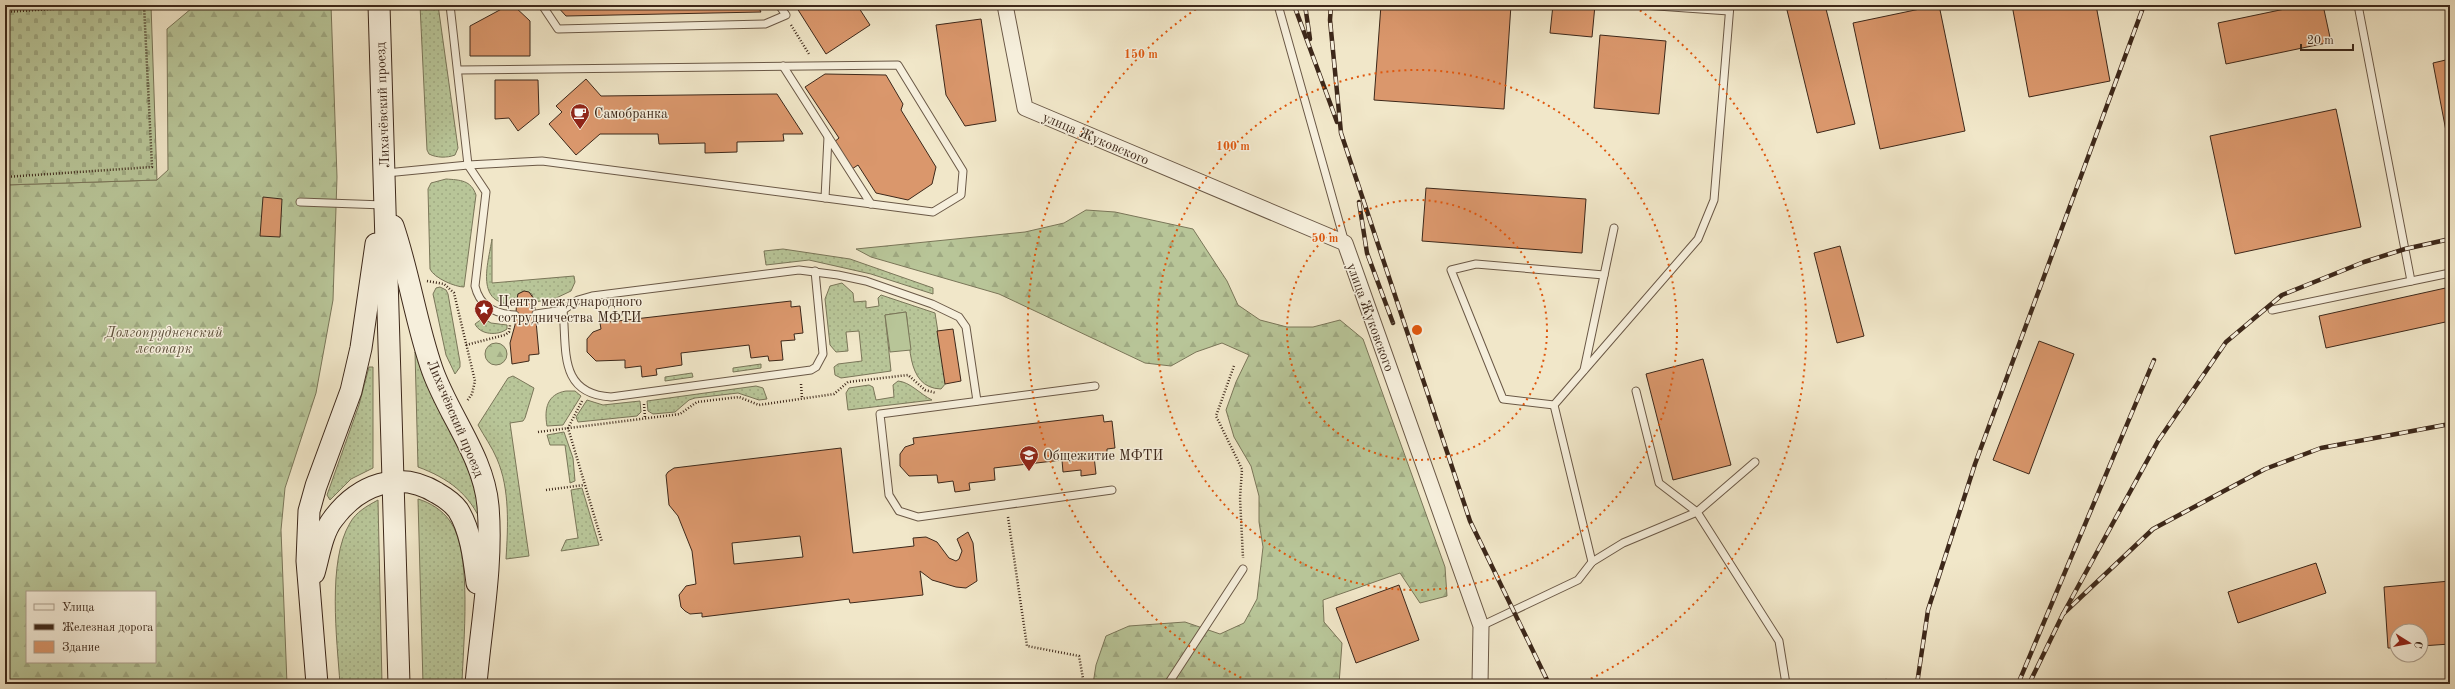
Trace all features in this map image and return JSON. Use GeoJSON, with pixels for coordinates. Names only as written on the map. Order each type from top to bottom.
{"type":"FeatureCollection","features":[{"type":"Feature","properties":{"kind":"main road","name":"Лихачёвский проезд"},"geometry":{"type":"LineString","coordinates":[[379,5],[399,684]]}},
{"type":"Feature","properties":{"kind":"main road","name":"Лихачёвский проезд"},"geometry":{"type":"LineString","coordinates":[[317,684],[307,561],[309,511],[316,486],[351,390],[360,355],[376,248],[385,205]]}},
{"type":"Feature","properties":{"kind":"main road","name":"Лихачёвский проезд"},"geometry":{"type":"LineString","coordinates":[[385,205],[400,247],[432,368],[482,479],[488,505],[488,537],[476,684]]}},
{"type":"Feature","properties":{"kind":"main road"},"geometry":{"type":"LineString","coordinates":[[310,588],[322,545],[332,520],[347,502],[364,490],[394,481],[411,482],[427,487],[457,509],[467,530],[474,558],[482,620]]}},
{"type":"Feature","properties":{"kind":"street","name":"улица Жуковского"},"geometry":{"type":"LineString","coordinates":[[1005,5],[1025,108],[1345,243],[1481,626],[1480,684]]}},
{"type":"Feature","properties":{"kind":"lane"},"geometry":{"type":"LineString","coordinates":[[450,5],[468,165],[486,192],[475,276],[477,295],[494,311],[512,315]]}},
{"type":"Feature","properties":{"kind":"lane"},"geometry":{"type":"LineString","coordinates":[[542,5],[558,29],[765,24],[786,15],[779,5]]}},
{"type":"Feature","properties":{"kind":"lane"},"geometry":{"type":"LineString","coordinates":[[1278,5],[1345,243]]}},
{"type":"Feature","properties":{"kind":"lane"},"geometry":{"type":"LineString","coordinates":[[1554,406],[1698,239],[1714,200],[1729,8],[1643,5]]}},
{"type":"Feature","properties":{"kind":"lane"},"geometry":{"type":"LineString","coordinates":[[2358,5],[2411,281]]}},
{"type":"Feature","properties":{"kind":"lane"},"geometry":{"type":"LineString","coordinates":[[384,173],[468,165],[542,161],[933,212],[961,195],[963,171],[898,65],[458,70]]}},
{"type":"Feature","properties":{"kind":"lane"},"geometry":{"type":"LineString","coordinates":[[782,66],[871,204]]}},
{"type":"Feature","properties":{"kind":"lane"},"geometry":{"type":"LineString","coordinates":[[825,198],[828,137]]}},
{"type":"Feature","properties":{"kind":"lane"},"geometry":{"type":"LineString","coordinates":[[300,202],[385,205]]}},
{"type":"Feature","properties":{"kind":"lane"},"geometry":{"type":"LineString","coordinates":[[1583,371],[1614,228]]}},
{"type":"Feature","properties":{"kind":"lane"},"geometry":{"type":"LineString","coordinates":[[1554,406],[1503,399],[1451,270],[1476,264],[1604,276]]}},
{"type":"Feature","properties":{"kind":"lane"},"geometry":{"type":"LineString","coordinates":[[536,314],[563,310],[578,300],[592,296],[799,270],[815,271],[866,282],[932,304],[958,317],[966,328],[977,401]]}},
{"type":"Feature","properties":{"kind":"lane"},"geometry":{"type":"LineString","coordinates":[[563,310],[568,371],[580,387],[595,395],[611,397],[811,370],[816,367],[823,354],[815,271]]}},
{"type":"Feature","properties":{"kind":"lane"},"geometry":{"type":"LineString","coordinates":[[2272,310],[2450,273]]}},
{"type":"Feature","properties":{"kind":"lane"},"geometry":{"type":"LineString","coordinates":[[1095,386],[880,414],[889,495],[899,512],[918,517],[1112,490]]}},
{"type":"Feature","properties":{"kind":"lane"},"geometry":{"type":"LineString","coordinates":[[1636,391],[1660,483],[1697,512],[1780,641],[1786,684]]}},
{"type":"Feature","properties":{"kind":"lane"},"geometry":{"type":"LineString","coordinates":[[1554,406],[1592,562]]}},
{"type":"Feature","properties":{"kind":"lane"},"geometry":{"type":"LineString","coordinates":[[1481,626],[1578,580],[1592,562],[1623,543],[1697,512],[1755,462]]}},
{"type":"Feature","properties":{"kind":"lane"},"geometry":{"type":"LineString","coordinates":[[1168,684],[1243,569]]}},
{"type":"Feature","properties":{"kind":"path"},"geometry":{"type":"LineString","coordinates":[[5,12],[114,5]]}},
{"type":"Feature","properties":{"kind":"path"},"geometry":{"type":"LineString","coordinates":[[5,177],[152,167],[144,5]]}},
{"type":"Feature","properties":{"kind":"path"},"geometry":{"type":"LineString","coordinates":[[786,15],[816,66]]}},
{"type":"Feature","properties":{"kind":"path"},"geometry":{"type":"LineString","coordinates":[[426,280],[444,284],[454,293],[475,381],[472,394],[464,406]]}},
{"type":"Feature","properties":{"kind":"path"},"geometry":{"type":"LineString","coordinates":[[466,344],[505,335],[509,332],[512,315]]}},
{"type":"Feature","properties":{"kind":"path"},"geometry":{"type":"LineString","coordinates":[[1234,366],[1216,416],[1242,469],[1240,498],[1243,569]]}},
{"type":"Feature","properties":{"kind":"path"},"geometry":{"type":"LineString","coordinates":[[538,432],[680,414],[697,402],[739,398],[759,404],[802,399],[834,394],[848,382],[908,375],[925,390],[939,393]]}},
{"type":"Feature","properties":{"kind":"path"},"geometry":{"type":"LineString","coordinates":[[800,379],[802,399]]}},
{"type":"Feature","properties":{"kind":"path"},"geometry":{"type":"LineString","coordinates":[[584,398],[571,418],[568,428],[602,542]]}},
{"type":"Feature","properties":{"kind":"path"},"geometry":{"type":"LineString","coordinates":[[643,400],[645,418]]}},
{"type":"Feature","properties":{"kind":"path"},"geometry":{"type":"LineString","coordinates":[[546,490],[584,484]]}},
{"type":"Feature","properties":{"kind":"path"},"geometry":{"type":"LineString","coordinates":[[1007,504],[1027,646],[1080,656],[1084,684]]}},
{"type":"Feature","properties":{"kind":"green space"},"geometry":{"type":"Polygon","coordinates":[[[5,5],[151,5],[157,180],[5,185],[5,5]]]}},
{"type":"Feature","properties":{"kind":"green space","name":"Долгопрудненский лесопарк"},"geometry":{"type":"Polygon","coordinates":[[[246,5],[331,5],[337,177],[333,300],[316,393],[285,488],[281,530],[287,684],[5,684],[5,185],[157,180],[168,170],[167,29],[192,8],[246,5]]]}},
{"type":"Feature","properties":{"kind":"green space"},"geometry":{"type":"Polygon","coordinates":[[[420,5],[438,5],[458,148],[455,155],[449,157],[432,155],[429,154],[427,150],[420,5]]]}},
{"type":"Feature","properties":{"kind":"green space"},"geometry":{"type":"Polygon","coordinates":[[[446,179],[468,184],[474,190],[476,195],[464,287],[445,281],[436,276],[430,269],[428,189],[431,183],[446,179]]]}},
{"type":"Feature","properties":{"kind":"green space"},"geometry":{"type":"Polygon","coordinates":[[[1086,210],[1115,212],[1193,229],[1227,281],[1238,305],[1260,320],[1287,327],[1313,327],[1340,320],[1363,339],[1445,567],[1447,596],[1420,603],[1400,573],[1323,600],[1324,622],[1342,643],[1339,684],[1093,684],[1096,665],[1106,636],[1129,626],[1185,622],[1220,634],[1244,623],[1257,599],[1263,547],[1259,522],[1259,496],[1251,466],[1234,437],[1226,410],[1236,382],[1249,355],[1222,343],[1196,352],[1171,366],[1145,363],[999,294],[871,257],[856,249],[1025,232],[1064,223],[1086,210]]]}},
{"type":"Feature","properties":{"kind":"green space"},"geometry":{"type":"Polygon","coordinates":[[[492,239],[492,283],[574,276],[575,282],[571,291],[554,299],[534,302],[532,294],[524,291],[518,294],[516,304],[503,303],[494,298],[489,291],[487,282],[488,260],[492,239]]]}},
{"type":"Feature","properties":{"kind":"green space"},"geometry":{"type":"Polygon","coordinates":[[[783,249],[850,259],[933,288],[933,294],[871,274],[809,260],[766,265],[764,251],[783,249]]]}},
{"type":"Feature","properties":{"kind":"green space"},"geometry":{"type":"Polygon","coordinates":[[[842,283],[853,293],[854,302],[866,301],[866,308],[879,306],[878,298],[881,295],[935,313],[946,383],[941,389],[929,386],[921,380],[915,371],[910,348],[906,312],[885,315],[891,371],[841,378],[835,375],[834,367],[838,364],[862,361],[859,331],[846,332],[848,351],[836,352],[830,345],[825,299],[830,286],[842,283]]]}},
{"type":"Feature","properties":{"kind":"green space"},"geometry":{"type":"Polygon","coordinates":[[[440,287],[446,290],[448,294],[460,362],[460,367],[455,374],[446,355],[433,294],[436,288],[440,287]]]}},
{"type":"Feature","properties":{"kind":"green space"},"geometry":{"type":"Polygon","coordinates":[[[906,312],[911,350],[890,352],[885,315],[906,312]]]}},
{"type":"Feature","properties":{"kind":"green space"},"geometry":{"type":"Polygon","coordinates":[[[483,318],[491,323],[507,325],[507,329],[499,333],[485,332],[477,328],[475,324],[483,318]]]}},
{"type":"Feature","properties":{"kind":"green space"},"geometry":{"type":"Polygon","coordinates":[[[496,343],[500,344],[506,350],[506,358],[500,364],[496,365],[492,364],[486,358],[485,354],[486,350],[492,344],[496,343]]]}},
{"type":"Feature","properties":{"kind":"green space"},"geometry":{"type":"Polygon","coordinates":[[[415,352],[469,465],[478,492],[482,524],[471,504],[457,488],[439,476],[418,467],[415,352]]]}},
{"type":"Feature","properties":{"kind":"green space"},"geometry":{"type":"Polygon","coordinates":[[[761,364],[761,368],[733,372],[733,368],[761,364]]]}},
{"type":"Feature","properties":{"kind":"green space"},"geometry":{"type":"Polygon","coordinates":[[[369,367],[373,367],[373,468],[351,479],[330,500],[327,495],[359,405],[369,367]]]}},
{"type":"Feature","properties":{"kind":"green space"},"geometry":{"type":"Polygon","coordinates":[[[692,373],[693,377],[665,381],[665,377],[692,373]]]}},
{"type":"Feature","properties":{"kind":"green space"},"geometry":{"type":"Polygon","coordinates":[[[513,376],[534,388],[523,421],[510,423],[529,556],[506,559],[507,508],[504,483],[495,455],[478,425],[508,378],[513,376]]]}},
{"type":"Feature","properties":{"kind":"green space"},"geometry":{"type":"Polygon","coordinates":[[[898,381],[911,386],[932,400],[848,410],[846,393],[849,388],[869,385],[873,387],[876,400],[894,397],[893,385],[898,381]]]}},
{"type":"Feature","properties":{"kind":"green space"},"geometry":{"type":"Polygon","coordinates":[[[756,386],[763,388],[767,399],[759,400],[738,393],[695,398],[689,400],[675,412],[653,414],[648,411],[647,401],[756,386]]]}},
{"type":"Feature","properties":{"kind":"green space"},"geometry":{"type":"Polygon","coordinates":[[[566,391],[575,391],[581,396],[563,425],[547,426],[546,414],[548,403],[555,395],[566,391]]]}},
{"type":"Feature","properties":{"kind":"green space"},"geometry":{"type":"Polygon","coordinates":[[[587,400],[603,405],[640,401],[641,412],[637,416],[578,422],[576,417],[587,400]]]}},
{"type":"Feature","properties":{"kind":"green space"},"geometry":{"type":"Polygon","coordinates":[[[564,432],[573,458],[575,481],[570,483],[565,445],[550,445],[547,435],[564,432]]]}},
{"type":"Feature","properties":{"kind":"green space"},"geometry":{"type":"Polygon","coordinates":[[[582,488],[599,545],[561,551],[566,540],[578,538],[571,490],[582,488]]]}},
{"type":"Feature","properties":{"kind":"green space"},"geometry":{"type":"Polygon","coordinates":[[[418,499],[436,507],[450,521],[457,536],[462,554],[465,623],[462,684],[423,684],[418,499]]]}},
{"type":"Feature","properties":{"kind":"green space"},"geometry":{"type":"Polygon","coordinates":[[[378,500],[382,684],[340,684],[335,601],[338,558],[343,539],[352,519],[362,510],[378,500]]]}},
{"type":"Feature","properties":{"kind":"building"},"geometry":{"type":"Polygon","coordinates":[[[509,5],[513,5],[530,21],[530,56],[470,56],[470,26],[509,5]]]}},
{"type":"Feature","properties":{"kind":"building"},"geometry":{"type":"Polygon","coordinates":[[[556,5],[757,5],[761,12],[566,16],[556,5]]]}},
{"type":"Feature","properties":{"kind":"building"},"geometry":{"type":"Polygon","coordinates":[[[795,5],[857,5],[870,25],[826,54],[795,5]]]}},
{"type":"Feature","properties":{"kind":"building"},"geometry":{"type":"Polygon","coordinates":[[[1381,5],[1511,5],[1504,109],[1374,100],[1381,5]]]}},
{"type":"Feature","properties":{"kind":"building"},"geometry":{"type":"Polygon","coordinates":[[[1553,5],[1595,5],[1592,37],[1550,33],[1553,5]]]}},
{"type":"Feature","properties":{"kind":"building"},"geometry":{"type":"Polygon","coordinates":[[[1825,5],[1855,124],[1817,133],[1786,6],[1825,5]]]}},
{"type":"Feature","properties":{"kind":"building"},"geometry":{"type":"Polygon","coordinates":[[[1939,5],[1965,131],[1880,149],[1853,23],[1939,5]]]}},
{"type":"Feature","properties":{"kind":"building"},"geometry":{"type":"Polygon","coordinates":[[[2012,5],[2096,5],[2110,81],[2029,97],[2012,5]]]}},
{"type":"Feature","properties":{"kind":"building"},"geometry":{"type":"Polygon","coordinates":[[[2304,5],[2323,5],[2331,42],[2226,64],[2218,23],[2304,5]]]}},
{"type":"Feature","properties":{"kind":"building"},"geometry":{"type":"Polygon","coordinates":[[[981,19],[996,121],[965,126],[946,95],[936,25],[981,19]]]}},
{"type":"Feature","properties":{"kind":"building"},"geometry":{"type":"Polygon","coordinates":[[[1600,35],[1666,41],[1659,114],[1594,108],[1600,35]]]}},
{"type":"Feature","properties":{"kind":"building"},"geometry":{"type":"Polygon","coordinates":[[[2450,59],[2450,152],[2433,63],[2450,59]]]}},
{"type":"Feature","properties":{"kind":"building"},"geometry":{"type":"Polygon","coordinates":[[[825,74],[886,75],[903,104],[901,110],[936,167],[932,184],[908,200],[876,193],[858,165],[852,169],[833,143],[839,138],[805,87],[825,74]]]}},
{"type":"Feature","properties":{"kind":"building"},"geometry":{"type":"Polygon","coordinates":[[[586,79],[601,96],[777,94],[803,134],[783,134],[784,141],[737,142],[737,152],[705,153],[705,143],[659,144],[658,134],[600,134],[576,155],[549,124],[562,112],[556,106],[586,79]]]}},
{"type":"Feature","properties":{"kind":"building"},"geometry":{"type":"Polygon","coordinates":[[[495,80],[538,80],[539,114],[518,131],[509,118],[495,119],[495,80]]]}},
{"type":"Feature","properties":{"kind":"building"},"geometry":{"type":"Polygon","coordinates":[[[2336,109],[2361,227],[2235,254],[2210,136],[2336,109]]]}},
{"type":"Feature","properties":{"kind":"building"},"geometry":{"type":"Polygon","coordinates":[[[1426,188],[1586,199],[1582,253],[1422,241],[1426,188]]]}},
{"type":"Feature","properties":{"kind":"building"},"geometry":{"type":"Polygon","coordinates":[[[263,197],[282,199],[280,237],[260,236],[263,197]]]}},
{"type":"Feature","properties":{"kind":"building"},"geometry":{"type":"Polygon","coordinates":[[[1840,246],[1864,336],[1837,343],[1814,253],[1840,246]]]}},
{"type":"Feature","properties":{"kind":"building"},"geometry":{"type":"Polygon","coordinates":[[[2450,287],[2450,321],[2326,348],[2319,316],[2450,287]]]}},
{"type":"Feature","properties":{"kind":"building"},"geometry":{"type":"Polygon","coordinates":[[[524,291],[529,292],[534,299],[539,354],[529,355],[529,361],[512,364],[510,343],[515,325],[517,299],[518,294],[524,291]]]}},
{"type":"Feature","properties":{"kind":"building"},"geometry":{"type":"Polygon","coordinates":[[[791,301],[791,307],[800,306],[803,333],[794,334],[795,340],[781,341],[783,360],[769,361],[768,356],[751,358],[749,345],[681,353],[682,365],[656,369],[657,375],[642,377],[641,366],[625,368],[625,360],[596,361],[587,352],[587,339],[593,332],[601,329],[600,323],[791,301]]]}},
{"type":"Feature","properties":{"kind":"building"},"geometry":{"type":"Polygon","coordinates":[[[953,329],[961,381],[945,384],[937,331],[953,329]]]}},
{"type":"Feature","properties":{"kind":"building"},"geometry":{"type":"Polygon","coordinates":[[[2039,341],[2074,354],[2029,474],[1993,460],[2039,341]]]}},
{"type":"Feature","properties":{"kind":"building"},"geometry":{"type":"Polygon","coordinates":[[[1703,359],[1731,465],[1673,480],[1646,374],[1703,359]]]}},
{"type":"Feature","properties":{"kind":"building"},"geometry":{"type":"Polygon","coordinates":[[[1103,415],[1104,422],[1112,421],[1115,448],[1107,449],[1107,455],[1094,456],[1096,474],[1081,476],[1081,470],[1063,472],[1062,460],[994,468],[995,480],[969,483],[970,490],[955,492],[953,481],[938,483],[937,475],[909,476],[900,466],[900,454],[905,447],[914,444],[913,438],[1103,415]]]}},
{"type":"Feature","properties":{"kind":"building"},"geometry":{"type":"Polygon","coordinates":[[[841,448],[853,553],[914,546],[913,538],[926,537],[937,542],[949,558],[956,561],[959,559],[962,551],[957,539],[968,532],[973,543],[977,581],[966,588],[956,587],[932,580],[920,571],[923,595],[850,603],[849,599],[702,617],[702,613],[690,614],[681,607],[679,595],[686,586],[696,584],[692,551],[678,516],[669,505],[666,475],[674,468],[841,448]],[[800,536],[732,543],[734,564],[803,557],[800,536]]]}},
{"type":"Feature","properties":{"kind":"building"},"geometry":{"type":"Polygon","coordinates":[[[2316,563],[2326,593],[2238,623],[2228,592],[2316,563]]]}},
{"type":"Feature","properties":{"kind":"building"},"geometry":{"type":"Polygon","coordinates":[[[2450,581],[2450,644],[2429,645],[2429,623],[2389,623],[2388,648],[2384,587],[2450,581]]]}},
{"type":"Feature","properties":{"kind":"building"},"geometry":{"type":"Polygon","coordinates":[[[1399,585],[1419,640],[1356,663],[1336,608],[1399,585]]]}},
{"type":"Feature","properties":{"kind":"railway"},"geometry":{"type":"LineString","coordinates":[[1294,5],[1337,122]]}},
{"type":"Feature","properties":{"kind":"railway"},"geometry":{"type":"LineString","coordinates":[[1305,5],[1310,39]]}},
{"type":"Feature","properties":{"kind":"railway"},"geometry":{"type":"LineString","coordinates":[[1331,5],[1330,20],[1341,133],[1470,521],[1549,684]]}},
{"type":"Feature","properties":{"kind":"railway"},"geometry":{"type":"LineString","coordinates":[[1917,684],[1928,610],[1975,464],[2144,5]]}},
{"type":"Feature","properties":{"kind":"railway"},"geometry":{"type":"LineString","coordinates":[[1359,202],[1367,253],[1393,323]]}},
{"type":"Feature","properties":{"kind":"railway"},"geometry":{"type":"LineString","coordinates":[[2063,614],[2158,441],[2226,342],[2282,295],[2364,262],[2405,249],[2450,239]]}},
{"type":"Feature","properties":{"kind":"railway"},"geometry":{"type":"LineString","coordinates":[[2018,684],[2154,360]]}},
{"type":"Feature","properties":{"kind":"railway"},"geometry":{"type":"LineString","coordinates":[[2029,684],[2063,614],[2153,529],[2265,469],[2321,448],[2450,424]]}},
{"type":"Feature","properties":{"kind":"place","name":"Самобранка"},"geometry":{"type":"Point","coordinates":[580,130]}},
{"type":"Feature","properties":{"kind":"place","name":"Центр международного сотрудничества МФТИ"},"geometry":{"type":"Point","coordinates":[484,326]}},
{"type":"Feature","properties":{"kind":"place","name":"Общежитие МФТИ"},"geometry":{"type":"Point","coordinates":[1029,472]}}]}
